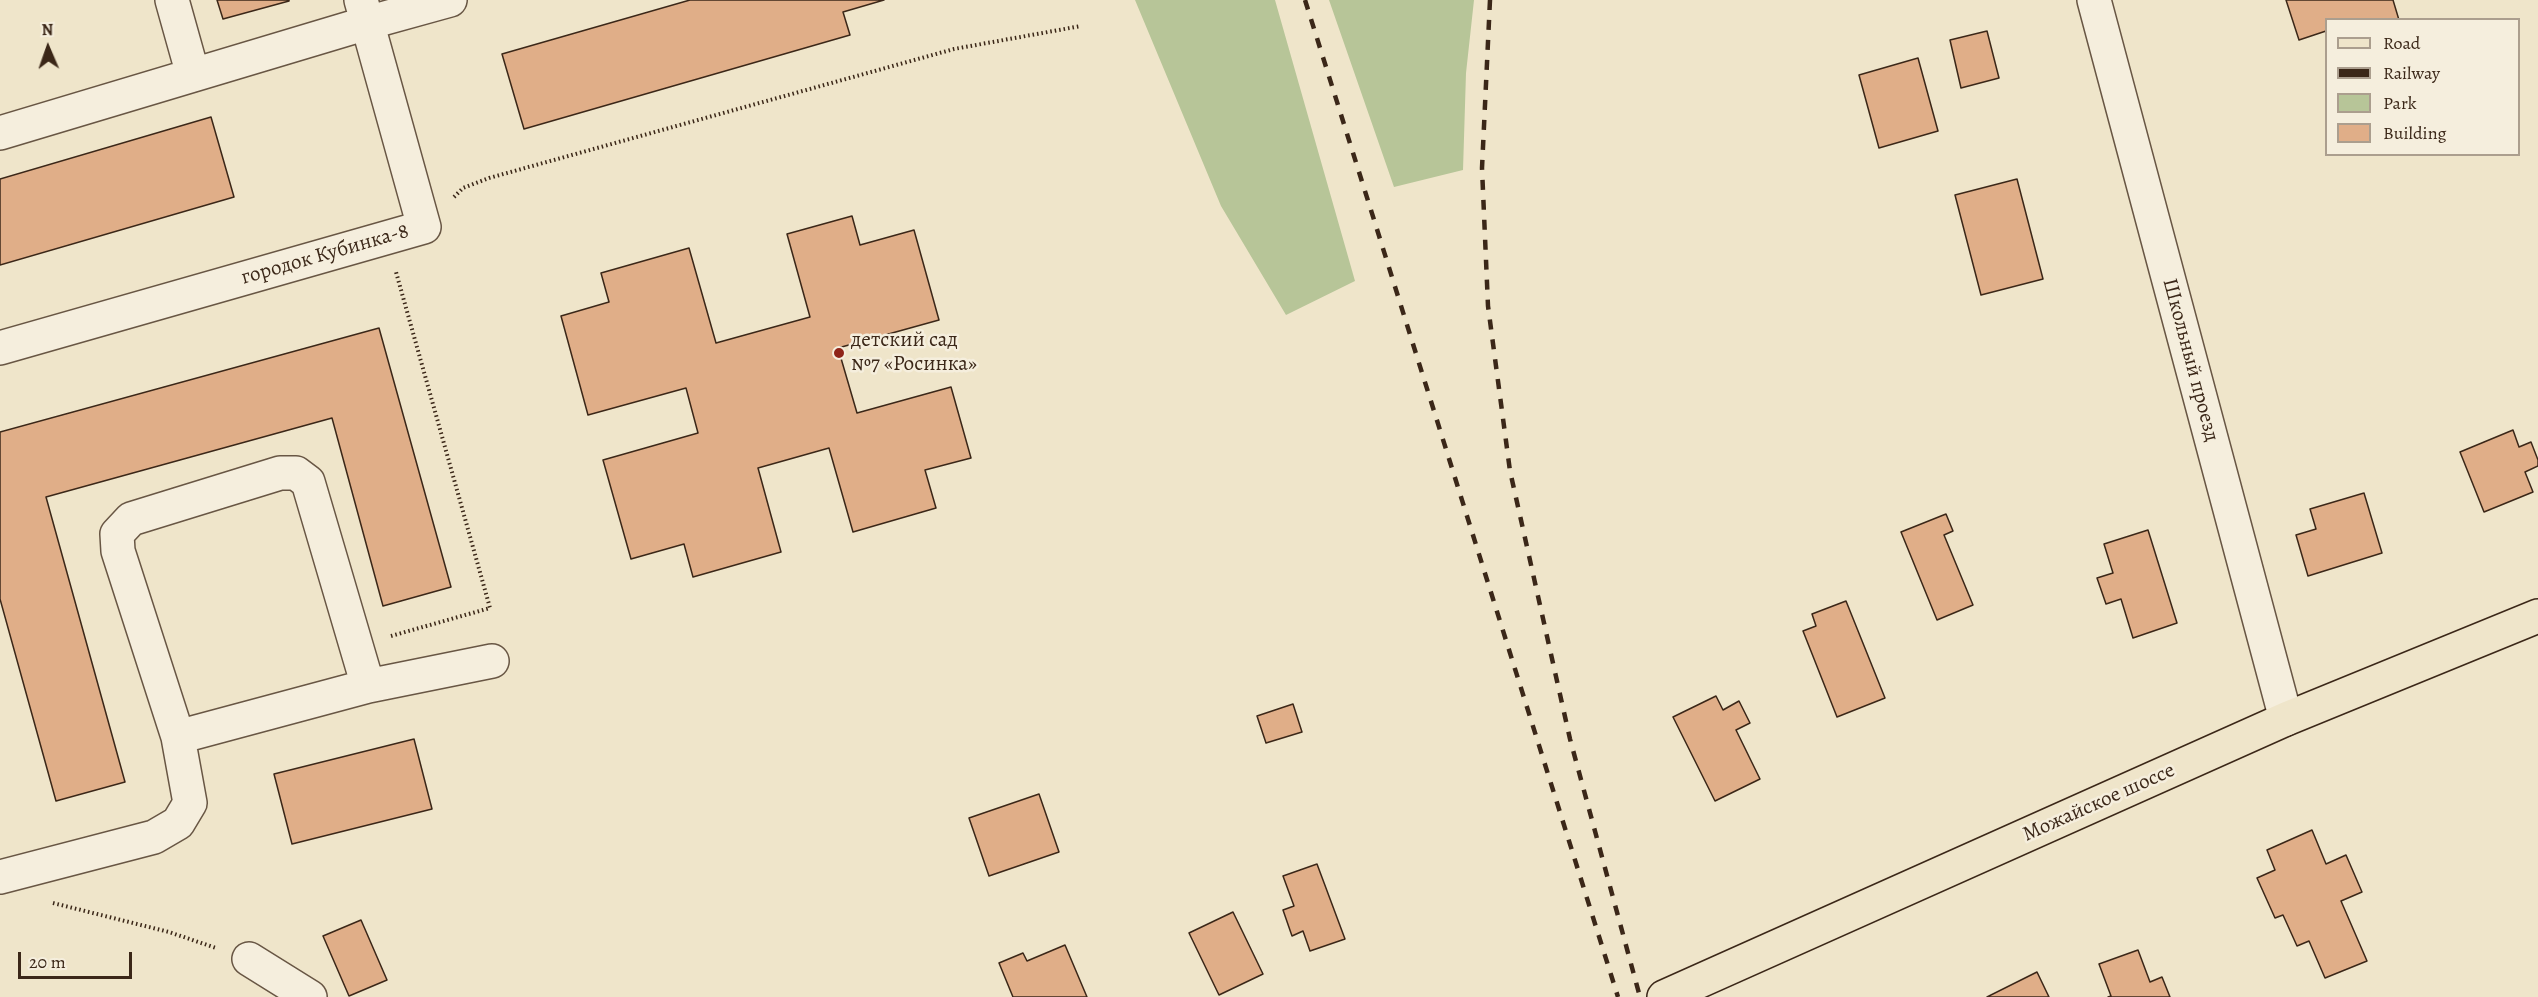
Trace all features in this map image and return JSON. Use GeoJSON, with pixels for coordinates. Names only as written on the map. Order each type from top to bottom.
{"type":"FeatureCollection","features":[{"type":"Feature","properties":{"kind":"main road","name":"Можайское шоссе"},"geometry":{"type":"LineString","coordinates":[[1664,997],[2286,719],[2538,616]]}},
{"type":"Feature","properties":{"kind":"street"},"geometry":{"type":"LineString","coordinates":[[172,0],[193,75]]}},
{"type":"Feature","properties":{"kind":"street"},"geometry":{"type":"LineString","coordinates":[[0,133],[193,75],[364,11],[450,0]]}},
{"type":"Feature","properties":{"kind":"street","name":"Школьный проезд"},"geometry":{"type":"LineString","coordinates":[[2094,0],[2286,719]]}},
{"type":"Feature","properties":{"kind":"street","name":"городок Кубинка-8"},"geometry":{"type":"LineString","coordinates":[[0,348],[424,227],[364,11]]}},
{"type":"Feature","properties":{"kind":"street"},"geometry":{"type":"LineString","coordinates":[[0,876],[154,837],[178,823],[190,803],[178,737],[118,551],[117,534],[131,519],[280,473],[296,473],[308,482],[368,686]]}},
{"type":"Feature","properties":{"kind":"street"},"geometry":{"type":"LineString","coordinates":[[178,737],[368,686],[492,661]]}},
{"type":"Feature","properties":{"kind":"street"},"geometry":{"type":"LineString","coordinates":[[249,959],[310,997]]}},
{"type":"Feature","properties":{"kind":"path"},"geometry":{"type":"LineString","coordinates":[[424,227],[463,188],[489,178],[954,49],[1081,26]]}},
{"type":"Feature","properties":{"kind":"path"},"geometry":{"type":"LineString","coordinates":[[356,646],[490,608],[387,238]]}},
{"type":"Feature","properties":{"kind":"path"},"geometry":{"type":"LineString","coordinates":[[45,901],[169,932],[249,959]]}},
{"type":"Feature","properties":{"kind":"green space"},"geometry":{"type":"Polygon","coordinates":[[[1135,0],[1275,0],[1355,281],[1286,315],[1221,206],[1135,0]]]}},
{"type":"Feature","properties":{"kind":"green space"},"geometry":{"type":"Polygon","coordinates":[[[1329,0],[1474,0],[1466,73],[1463,170],[1394,187],[1329,0]]]}},
{"type":"Feature","properties":{"kind":"building"},"geometry":{"type":"Polygon","coordinates":[[[217,0],[289,0],[289,1],[223,19],[217,0]]]}},
{"type":"Feature","properties":{"kind":"building"},"geometry":{"type":"Polygon","coordinates":[[[690,0],[884,0],[843,12],[850,35],[524,129],[502,54],[690,0]]]}},
{"type":"Feature","properties":{"kind":"building"},"geometry":{"type":"Polygon","coordinates":[[[2286,0],[2393,0],[2398,18],[2325,18],[2325,31],[2299,40],[2286,0]]]}},
{"type":"Feature","properties":{"kind":"building"},"geometry":{"type":"Polygon","coordinates":[[[1987,31],[1999,78],[1961,88],[1950,40],[1987,31]]]}},
{"type":"Feature","properties":{"kind":"building"},"geometry":{"type":"Polygon","coordinates":[[[1918,58],[1938,131],[1879,148],[1859,75],[1918,58]]]}},
{"type":"Feature","properties":{"kind":"building"},"geometry":{"type":"Polygon","coordinates":[[[211,117],[234,197],[0,265],[0,179],[211,117]]]}},
{"type":"Feature","properties":{"kind":"building"},"geometry":{"type":"Polygon","coordinates":[[[2017,179],[2043,279],[1981,295],[1955,195],[2017,179]]]}},
{"type":"Feature","properties":{"kind":"building"},"geometry":{"type":"Polygon","coordinates":[[[852,216],[860,245],[914,230],[939,320],[838,348],[857,413],[951,387],[971,458],[925,470],[936,508],[853,532],[829,448],[758,468],[781,552],[693,577],[684,544],[631,559],[603,460],[698,433],[686,388],[588,415],[561,316],[609,302],[601,273],[689,248],[716,343],[810,317],[787,234],[852,216]]]}},
{"type":"Feature","properties":{"kind":"building"},"geometry":{"type":"Polygon","coordinates":[[[379,328],[451,587],[383,606],[332,418],[46,497],[125,782],[56,801],[0,599],[0,432],[379,328]]]}},
{"type":"Feature","properties":{"kind":"building"},"geometry":{"type":"Polygon","coordinates":[[[2513,430],[2519,447],[2531,442],[2538,460],[2538,466],[2525,472],[2533,492],[2484,512],[2460,452],[2513,430]]]}},
{"type":"Feature","properties":{"kind":"building"},"geometry":{"type":"Polygon","coordinates":[[[2364,493],[2382,553],[2308,576],[2296,535],[2316,529],[2310,509],[2364,493]]]}},
{"type":"Feature","properties":{"kind":"building"},"geometry":{"type":"Polygon","coordinates":[[[1946,514],[1953,531],[1944,535],[1973,605],[1937,620],[1901,532],[1946,514]]]}},
{"type":"Feature","properties":{"kind":"building"},"geometry":{"type":"Polygon","coordinates":[[[2148,530],[2177,623],[2133,638],[2121,599],[2106,604],[2097,578],[2113,573],[2104,544],[2148,530]]]}},
{"type":"Feature","properties":{"kind":"building"},"geometry":{"type":"Polygon","coordinates":[[[1846,601],[1885,698],[1837,717],[1803,631],[1816,626],[1812,614],[1846,601]]]}},
{"type":"Feature","properties":{"kind":"building"},"geometry":{"type":"Polygon","coordinates":[[[1716,696],[1723,710],[1739,701],[1750,723],[1736,730],[1760,779],[1715,801],[1673,717],[1716,696]]]}},
{"type":"Feature","properties":{"kind":"building"},"geometry":{"type":"Polygon","coordinates":[[[1293,704],[1302,732],[1266,743],[1257,716],[1293,704]]]}},
{"type":"Feature","properties":{"kind":"building"},"geometry":{"type":"Polygon","coordinates":[[[414,739],[432,809],[292,844],[274,774],[414,739]]]}},
{"type":"Feature","properties":{"kind":"building"},"geometry":{"type":"Polygon","coordinates":[[[1039,794],[1059,852],[989,876],[969,818],[1039,794]]]}},
{"type":"Feature","properties":{"kind":"building"},"geometry":{"type":"Polygon","coordinates":[[[2312,830],[2326,864],[2346,855],[2362,892],[2341,901],[2367,961],[2325,978],[2309,941],[2297,946],[2283,915],[2275,918],[2257,878],[2275,870],[2267,850],[2312,830]]]}},
{"type":"Feature","properties":{"kind":"building"},"geometry":{"type":"Polygon","coordinates":[[[1317,864],[1345,939],[1310,951],[1303,931],[1292,936],[1283,910],[1294,906],[1283,876],[1317,864]]]}},
{"type":"Feature","properties":{"kind":"building"},"geometry":{"type":"Polygon","coordinates":[[[1233,912],[1263,974],[1219,995],[1189,933],[1233,912]]]}},
{"type":"Feature","properties":{"kind":"building"},"geometry":{"type":"Polygon","coordinates":[[[361,920],[387,980],[349,996],[323,936],[361,920]]]}},
{"type":"Feature","properties":{"kind":"building"},"geometry":{"type":"Polygon","coordinates":[[[1065,945],[1087,997],[1013,997],[999,963],[1023,953],[1027,961],[1065,945]]]}},
{"type":"Feature","properties":{"kind":"building"},"geometry":{"type":"Polygon","coordinates":[[[2138,950],[2150,982],[2162,977],[2170,997],[2108,997],[2111,996],[2099,964],[2138,950]]]}},
{"type":"Feature","properties":{"kind":"building"},"geometry":{"type":"Polygon","coordinates":[[[2037,972],[2049,997],[1987,997],[2037,972]]]}},
{"type":"Feature","properties":{"kind":"railway"},"geometry":{"type":"LineString","coordinates":[[1305,0],[1618,997]]}},
{"type":"Feature","properties":{"kind":"railway"},"geometry":{"type":"LineString","coordinates":[[1490,0],[1482,168],[1488,306],[1510,471],[1570,739],[1640,997]]}},
{"type":"Feature","properties":{"kind":"place","name":"детский сад №7 «Росинка»"},"geometry":{"type":"Point","coordinates":[839,353]}}]}
